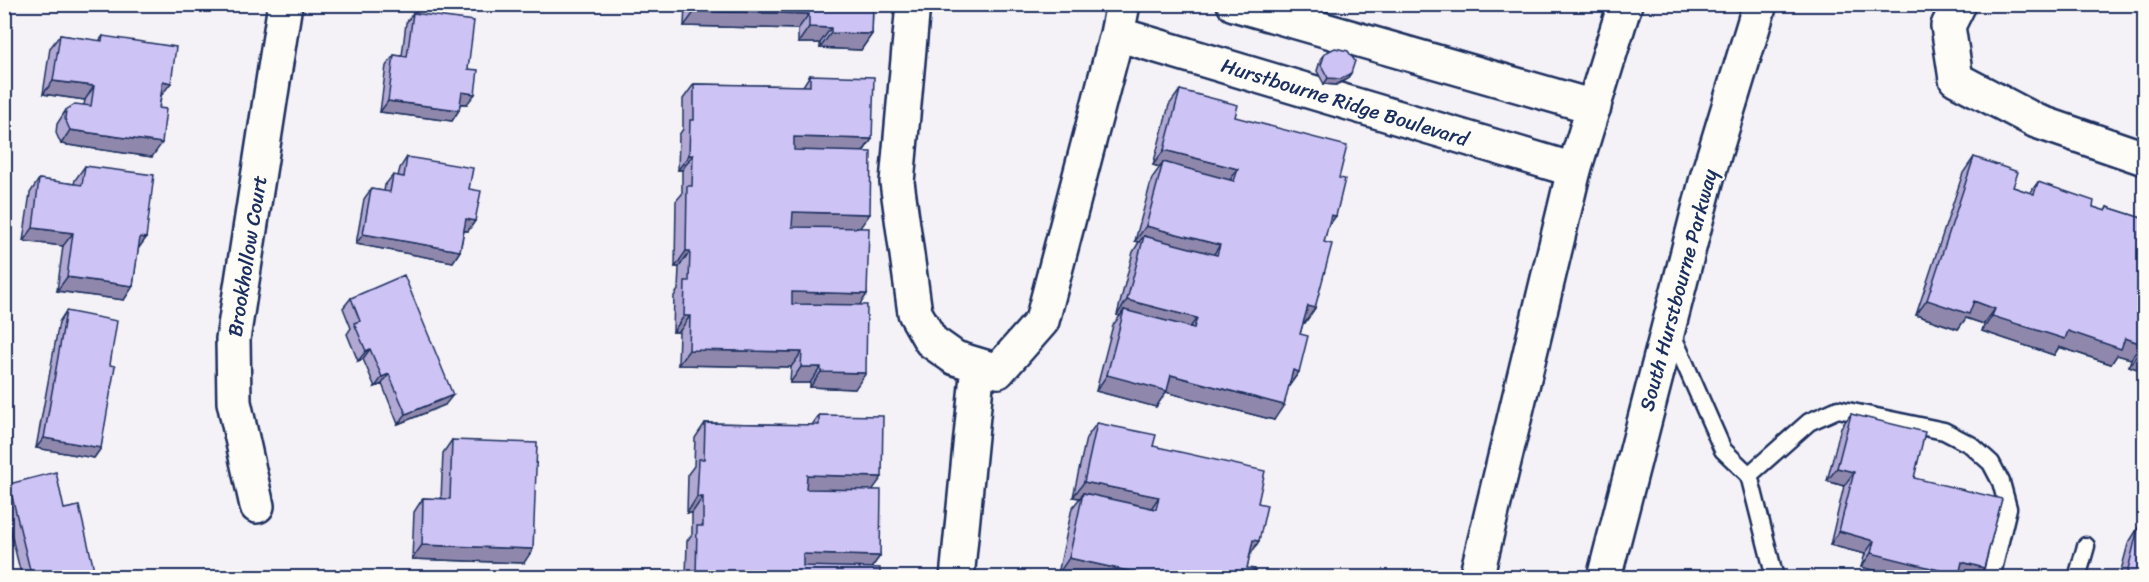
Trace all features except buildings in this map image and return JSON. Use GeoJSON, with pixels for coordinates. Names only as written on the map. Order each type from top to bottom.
{"type":"FeatureCollection","features":[{"type":"Feature","properties":{"kind":"street","name":"Brookhollow Court"},"geometry":{"type":"LineString","coordinates":[[257,506],[234,402],[233,339],[285,4]]}},
{"type":"Feature","properties":{"kind":"street","name":"Hurstbourne Ridge Boulevard"},"geometry":{"type":"LineString","coordinates":[[913,4],[897,182],[915,313],[931,341],[955,358],[998,371],[1042,321],[1120,19],[1574,170]]}},
{"type":"Feature","properties":{"kind":"street"},"geometry":{"type":"LineString","coordinates":[[1234,4],[1594,107]]}},
{"type":"Feature","properties":{"kind":"street"},"geometry":{"type":"LineString","coordinates":[[1476,578],[1574,170],[1625,4]]}},
{"type":"Feature","properties":{"kind":"street","name":"South Hurstbourne Parkway"},"geometry":{"type":"LineString","coordinates":[[1604,578],[1707,178],[1760,4]]}},
{"type":"Feature","properties":{"kind":"street"},"geometry":{"type":"LineString","coordinates":[[1959,4],[1948,26],[1956,79],[2036,121],[2145,158]]}},
{"type":"Feature","properties":{"kind":"street"},"geometry":{"type":"LineString","coordinates":[[957,578],[978,365]]}},
{"type":"Feature","properties":{"kind":"lane"},"geometry":{"type":"LineString","coordinates":[[1668,325],[1723,450],[1749,476],[1775,578]]}},
{"type":"Feature","properties":{"kind":"lane"},"geometry":{"type":"LineString","coordinates":[[1749,476],[1809,422],[1838,409],[1944,431],[1971,445],[1991,463],[2001,482],[2008,508],[1991,578]]}},
{"type":"Feature","properties":{"kind":"lane"},"geometry":{"type":"LineString","coordinates":[[2077,578],[2086,546]]}}]}
